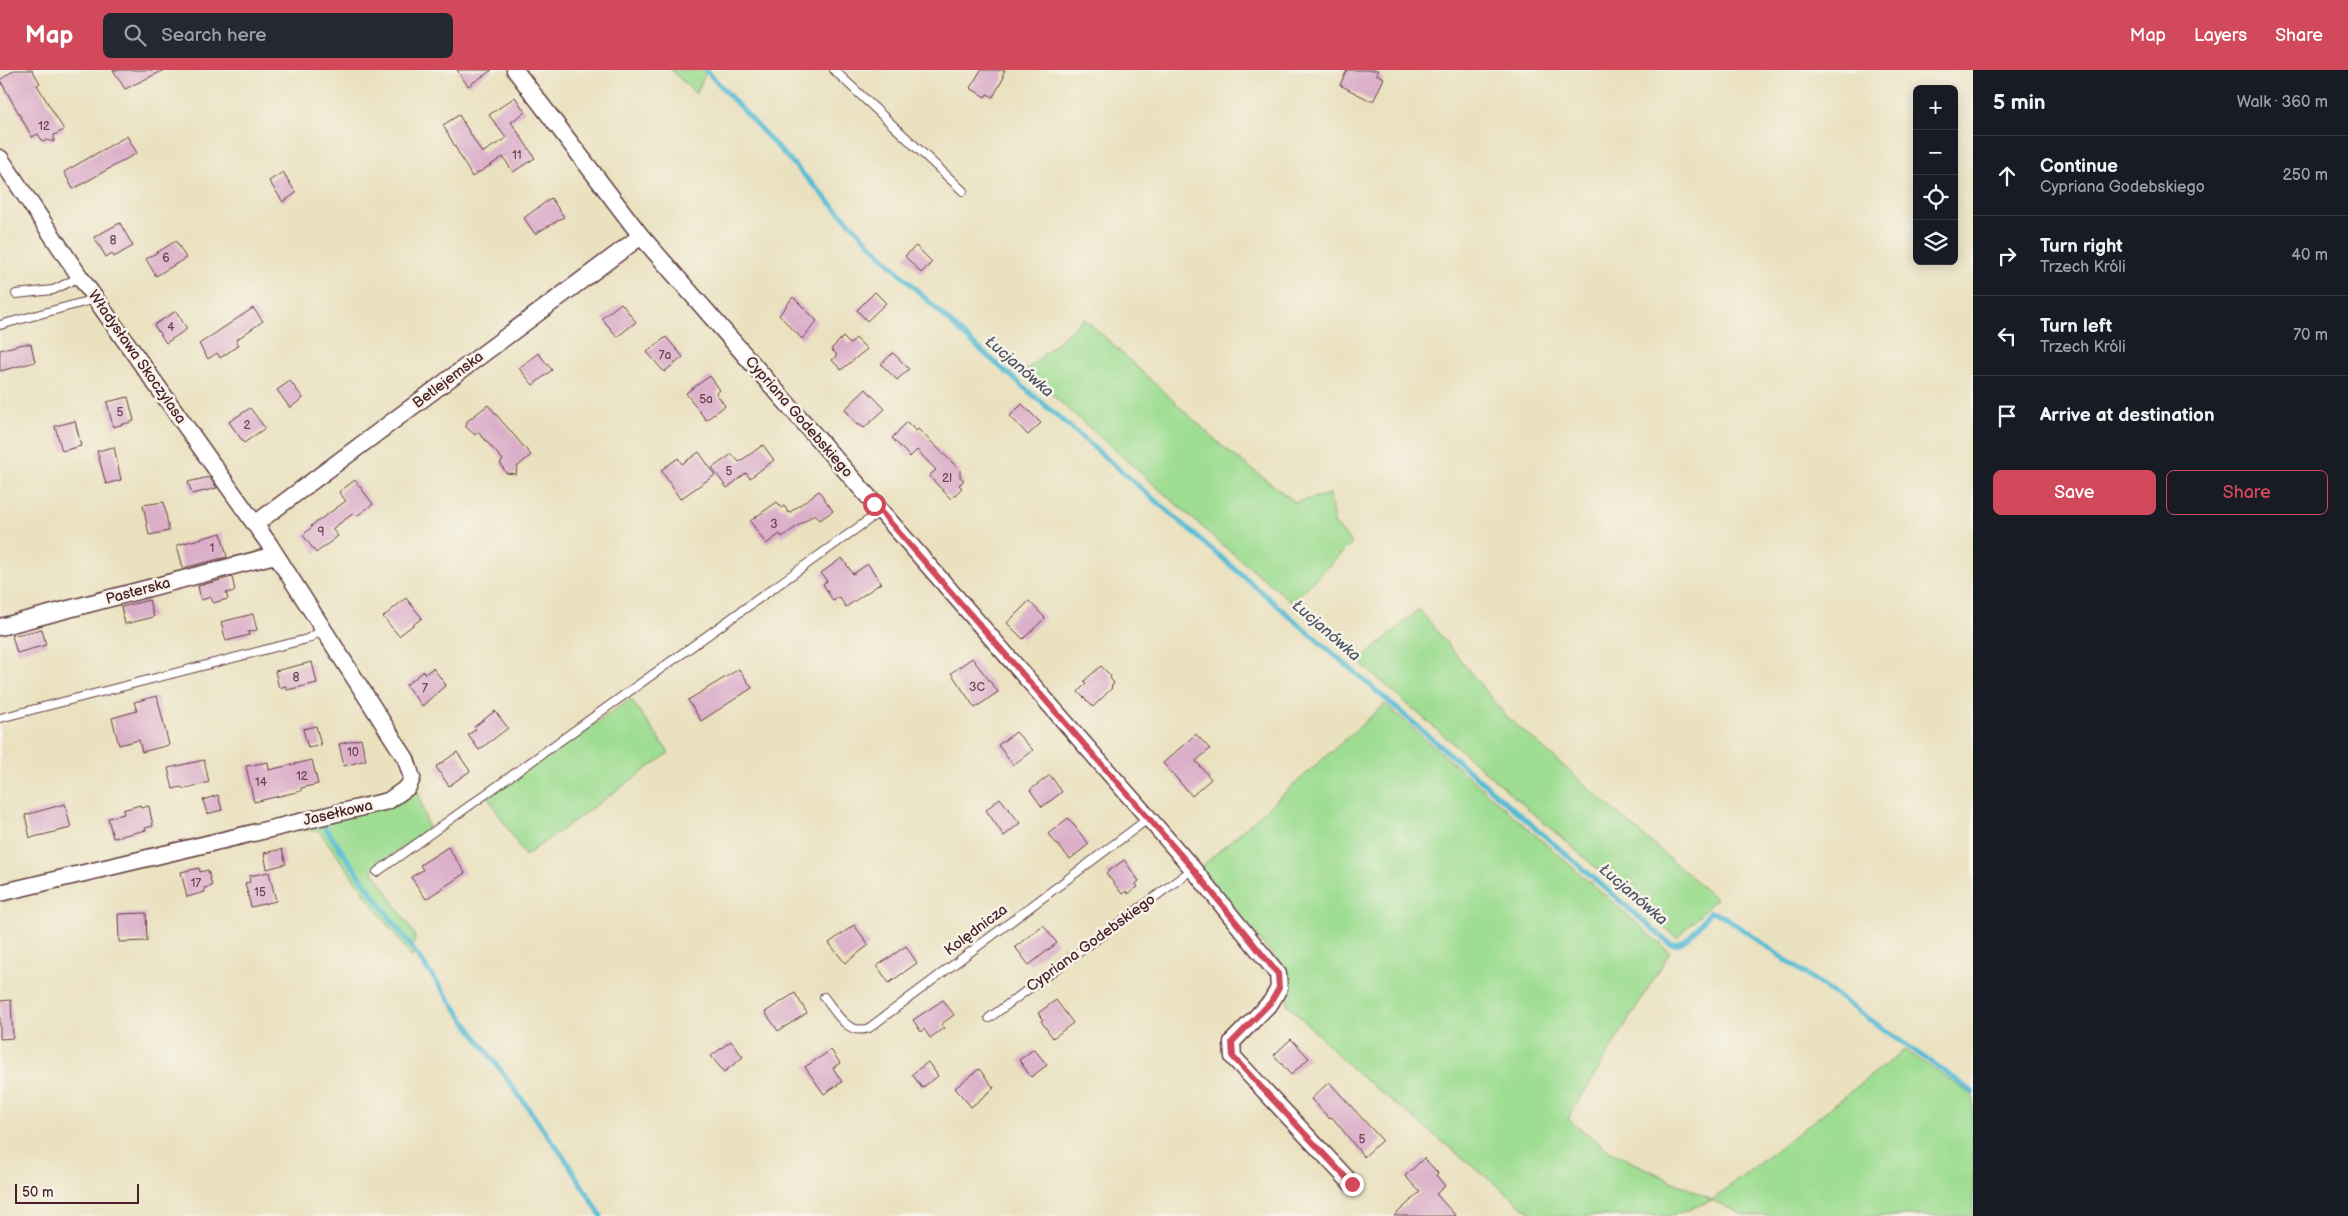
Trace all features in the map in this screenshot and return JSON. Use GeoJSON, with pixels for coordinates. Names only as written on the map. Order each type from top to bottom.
{"type":"FeatureCollection","features":[{"type":"Feature","properties":{"kind":"street","name":"Cypriana Godebskiego"},"geometry":{"type":"LineString","coordinates":[[514,70],[641,236],[1149,818],[1278,974],[1279,988],[1271,1002],[1232,1042],[1233,1057],[1352,1184]]}},
{"type":"Feature","properties":{"kind":"street","name":"Władysława Skoczylasa"},"geometry":{"type":"LineString","coordinates":[[0,158],[95,299],[275,555]]}},
{"type":"Feature","properties":{"kind":"street","name":"Betlejemska"},"geometry":{"type":"LineString","coordinates":[[255,524],[641,236]]}},
{"type":"Feature","properties":{"kind":"street","name":"Pasterska"},"geometry":{"type":"LineString","coordinates":[[0,627],[275,555]]}},
{"type":"Feature","properties":{"kind":"street","name":"Jasełkowa"},"geometry":{"type":"LineString","coordinates":[[0,893],[388,801],[408,787],[412,778],[406,759],[275,555]]}},
{"type":"Feature","properties":{"kind":"lane"},"geometry":{"type":"LineString","coordinates":[[834,70],[962,191]]}},
{"type":"Feature","properties":{"kind":"lane"},"geometry":{"type":"LineString","coordinates":[[16,294],[53,290],[80,277]]}},
{"type":"Feature","properties":{"kind":"lane"},"geometry":{"type":"LineString","coordinates":[[0,325],[95,299]]}},
{"type":"Feature","properties":{"kind":"lane"},"geometry":{"type":"LineString","coordinates":[[377,872],[880,511]]}},
{"type":"Feature","properties":{"kind":"lane"},"geometry":{"type":"LineString","coordinates":[[0,718],[307,639],[323,630]]}},
{"type":"Feature","properties":{"kind":"lane","name":"Kolędnicza"},"geometry":{"type":"LineString","coordinates":[[824,996],[846,1025],[853,1029],[869,1028],[1149,818]]}},
{"type":"Feature","properties":{"kind":"lane","name":"Cypriana Godebskiego"},"geometry":{"type":"LineString","coordinates":[[989,1018],[1193,869]]}},
{"type":"Feature","properties":{"kind":"green space"},"geometry":{"type":"Polygon","coordinates":[[[671,70],[707,70],[696,94],[671,70]]]}},
{"type":"Feature","properties":{"kind":"green space"},"geometry":{"type":"Polygon","coordinates":[[[1084,318],[1223,447],[1295,502],[1330,494],[1334,523],[1352,543],[1292,602],[1219,542],[1025,371],[1084,318]]]}},
{"type":"Feature","properties":{"kind":"green space"},"geometry":{"type":"Polygon","coordinates":[[[1419,609],[1505,715],[1716,899],[1677,938],[1359,662],[1419,609]]]}},
{"type":"Feature","properties":{"kind":"green space"},"geometry":{"type":"Polygon","coordinates":[[[631,699],[669,753],[525,856],[488,797],[631,699]]]}},
{"type":"Feature","properties":{"kind":"green space"},"geometry":{"type":"Polygon","coordinates":[[[1385,704],[1670,952],[1568,1119],[1611,1152],[1712,1200],[1673,1216],[1535,1216],[1352,1069],[1287,1004],[1289,975],[1200,868],[1385,704]]]}},
{"type":"Feature","properties":{"kind":"green space"},"geometry":{"type":"Polygon","coordinates":[[[418,790],[428,829],[372,869],[415,935],[412,958],[319,831],[298,830],[407,799],[418,790]]]}},
{"type":"Feature","properties":{"kind":"green space"},"geometry":{"type":"Polygon","coordinates":[[[1904,1050],[1973,1095],[1973,1216],[1745,1216],[1712,1200],[1904,1050]]]}},
{"type":"Feature","properties":{"kind":"building"},"geometry":{"type":"Polygon","coordinates":[[[14,70],[32,70],[40,83],[37,85],[64,130],[54,135],[54,142],[47,140],[43,142],[38,134],[32,137],[0,80],[14,70]]]}},
{"type":"Feature","properties":{"kind":"building"},"geometry":{"type":"Polygon","coordinates":[[[113,70],[164,70],[125,89],[113,70]]]}},
{"type":"Feature","properties":{"kind":"building"},"geometry":{"type":"Polygon","coordinates":[[[457,70],[492,70],[468,86],[457,70]]]}},
{"type":"Feature","properties":{"kind":"building"},"geometry":{"type":"Polygon","coordinates":[[[981,70],[1005,70],[1002,76],[1004,77],[993,97],[987,94],[985,97],[970,88],[981,70]]]}},
{"type":"Feature","properties":{"kind":"building"},"geometry":{"type":"Polygon","coordinates":[[[1347,70],[1378,70],[1376,74],[1384,78],[1374,100],[1369,100],[1340,85],[1347,70]]]}},
{"type":"Feature","properties":{"kind":"building"},"geometry":{"type":"Polygon","coordinates":[[[515,97],[525,112],[511,122],[535,158],[513,172],[503,157],[472,177],[443,125],[459,115],[482,153],[506,138],[489,115],[515,97]]]}},
{"type":"Feature","properties":{"kind":"building"},"geometry":{"type":"Polygon","coordinates":[[[127,136],[137,153],[73,189],[64,172],[127,136]]]}},
{"type":"Feature","properties":{"kind":"building"},"geometry":{"type":"Polygon","coordinates":[[[283,172],[296,193],[283,202],[269,181],[283,172]]]}},
{"type":"Feature","properties":{"kind":"building"},"geometry":{"type":"Polygon","coordinates":[[[551,198],[564,217],[535,234],[524,218],[551,198]]]}},
{"type":"Feature","properties":{"kind":"building"},"geometry":{"type":"Polygon","coordinates":[[[120,223],[133,246],[114,257],[112,253],[106,257],[94,237],[120,223]]]}},
{"type":"Feature","properties":{"kind":"building"},"geometry":{"type":"Polygon","coordinates":[[[176,241],[186,258],[156,276],[146,259],[176,241]]]}},
{"type":"Feature","properties":{"kind":"building"},"geometry":{"type":"Polygon","coordinates":[[[916,246],[932,262],[921,273],[905,256],[916,246]]]}},
{"type":"Feature","properties":{"kind":"building"},"geometry":{"type":"Polygon","coordinates":[[[875,292],[886,303],[867,321],[857,310],[875,292]]]}},
{"type":"Feature","properties":{"kind":"building"},"geometry":{"type":"Polygon","coordinates":[[[793,297],[817,321],[802,339],[779,315],[793,297]]]}},
{"type":"Feature","properties":{"kind":"building"},"geometry":{"type":"Polygon","coordinates":[[[621,303],[636,322],[617,337],[602,318],[621,303]]]}},
{"type":"Feature","properties":{"kind":"building"},"geometry":{"type":"Polygon","coordinates":[[[253,308],[263,321],[236,340],[239,345],[220,358],[217,353],[208,359],[199,344],[253,308]]]}},
{"type":"Feature","properties":{"kind":"building"},"geometry":{"type":"Polygon","coordinates":[[[176,311],[187,329],[166,343],[154,325],[176,311]]]}},
{"type":"Feature","properties":{"kind":"building"},"geometry":{"type":"Polygon","coordinates":[[[666,337],[683,357],[664,372],[647,352],[666,337]]]}},
{"type":"Feature","properties":{"kind":"building"},"geometry":{"type":"Polygon","coordinates":[[[843,337],[850,344],[856,338],[867,349],[841,370],[832,360],[837,355],[831,349],[843,337]]]}},
{"type":"Feature","properties":{"kind":"building"},"geometry":{"type":"Polygon","coordinates":[[[23,344],[31,344],[35,362],[0,371],[0,350],[23,344]]]}},
{"type":"Feature","properties":{"kind":"building"},"geometry":{"type":"Polygon","coordinates":[[[538,353],[552,370],[533,385],[519,368],[538,353]]]}},
{"type":"Feature","properties":{"kind":"building"},"geometry":{"type":"Polygon","coordinates":[[[893,353],[909,369],[897,380],[881,364],[893,353]]]}},
{"type":"Feature","properties":{"kind":"building"},"geometry":{"type":"Polygon","coordinates":[[[710,376],[720,390],[716,393],[725,406],[706,420],[686,393],[710,376]]]}},
{"type":"Feature","properties":{"kind":"building"},"geometry":{"type":"Polygon","coordinates":[[[290,381],[303,398],[290,408],[277,390],[290,381]]]}},
{"type":"Feature","properties":{"kind":"building"},"geometry":{"type":"Polygon","coordinates":[[[866,389],[885,409],[864,428],[857,425],[845,409],[866,389]]]}},
{"type":"Feature","properties":{"kind":"building"},"geometry":{"type":"Polygon","coordinates":[[[128,397],[134,421],[113,427],[107,402],[128,397]]]}},
{"type":"Feature","properties":{"kind":"building"},"geometry":{"type":"Polygon","coordinates":[[[1022,404],[1041,423],[1028,435],[1010,416],[1022,404]]]}},
{"type":"Feature","properties":{"kind":"building"},"geometry":{"type":"Polygon","coordinates":[[[488,405],[531,455],[517,467],[516,474],[506,473],[500,463],[503,460],[478,432],[475,435],[466,427],[467,421],[488,405]]]}},
{"type":"Feature","properties":{"kind":"building"},"geometry":{"type":"Polygon","coordinates":[[[250,408],[265,428],[244,443],[229,422],[250,408]]]}},
{"type":"Feature","properties":{"kind":"building"},"geometry":{"type":"Polygon","coordinates":[[[75,421],[81,446],[62,451],[55,426],[75,421]]]}},
{"type":"Feature","properties":{"kind":"building"},"geometry":{"type":"Polygon","coordinates":[[[907,422],[916,431],[918,429],[960,470],[960,477],[964,480],[959,485],[962,488],[951,499],[929,476],[936,470],[917,450],[910,457],[892,438],[907,422]]]}},
{"type":"Feature","properties":{"kind":"building"},"geometry":{"type":"Polygon","coordinates":[[[763,445],[774,460],[750,478],[746,473],[727,488],[712,468],[732,454],[739,462],[763,445]]]}},
{"type":"Feature","properties":{"kind":"building"},"geometry":{"type":"Polygon","coordinates":[[[114,447],[121,480],[106,484],[97,451],[114,447]]]}},
{"type":"Feature","properties":{"kind":"building"},"geometry":{"type":"Polygon","coordinates":[[[699,452],[715,475],[680,499],[661,470],[678,458],[682,464],[699,452]]]}},
{"type":"Feature","properties":{"kind":"building"},"geometry":{"type":"Polygon","coordinates":[[[209,477],[217,488],[192,494],[188,482],[209,477]]]}},
{"type":"Feature","properties":{"kind":"building"},"geometry":{"type":"Polygon","coordinates":[[[355,480],[373,504],[357,516],[354,513],[332,529],[338,536],[316,553],[303,535],[311,526],[346,501],[339,492],[355,480]]]}},
{"type":"Feature","properties":{"kind":"building"},"geometry":{"type":"Polygon","coordinates":[[[819,491],[833,511],[820,520],[815,514],[782,537],[780,534],[766,544],[750,521],[777,502],[781,508],[784,506],[789,513],[819,491]]]}},
{"type":"Feature","properties":{"kind":"building"},"geometry":{"type":"Polygon","coordinates":[[[164,502],[169,531],[149,535],[143,505],[164,502]]]}},
{"type":"Feature","properties":{"kind":"building"},"geometry":{"type":"Polygon","coordinates":[[[221,533],[227,557],[183,568],[177,545],[221,533]]]}},
{"type":"Feature","properties":{"kind":"building"},"geometry":{"type":"Polygon","coordinates":[[[842,558],[853,574],[868,564],[881,583],[846,607],[839,597],[833,601],[823,584],[827,581],[821,573],[842,558]]]}},
{"type":"Feature","properties":{"kind":"building"},"geometry":{"type":"Polygon","coordinates":[[[232,577],[235,591],[226,593],[228,599],[213,603],[211,597],[201,600],[198,586],[232,577]]]}},
{"type":"Feature","properties":{"kind":"building"},"geometry":{"type":"Polygon","coordinates":[[[406,598],[422,618],[399,636],[383,617],[406,598]]]}},
{"type":"Feature","properties":{"kind":"building"},"geometry":{"type":"Polygon","coordinates":[[[149,600],[154,617],[125,624],[121,607],[149,600]]]}},
{"type":"Feature","properties":{"kind":"building"},"geometry":{"type":"Polygon","coordinates":[[[1029,601],[1045,618],[1023,639],[1007,623],[1029,601]]]}},
{"type":"Feature","properties":{"kind":"building"},"geometry":{"type":"Polygon","coordinates":[[[253,614],[257,630],[248,632],[249,635],[226,641],[221,622],[253,614]]]}},
{"type":"Feature","properties":{"kind":"building"},"geometry":{"type":"Polygon","coordinates":[[[42,629],[46,645],[17,653],[12,636],[42,629]]]}},
{"type":"Feature","properties":{"kind":"building"},"geometry":{"type":"Polygon","coordinates":[[[972,658],[998,692],[975,708],[951,673],[972,658]]]}},
{"type":"Feature","properties":{"kind":"building"},"geometry":{"type":"Polygon","coordinates":[[[312,662],[317,683],[287,690],[286,686],[279,688],[275,671],[312,662]]]}},
{"type":"Feature","properties":{"kind":"building"},"geometry":{"type":"Polygon","coordinates":[[[1101,666],[1111,676],[1110,678],[1114,683],[1112,688],[1093,707],[1078,692],[1086,683],[1084,681],[1101,666]]]}},
{"type":"Feature","properties":{"kind":"building"},"geometry":{"type":"Polygon","coordinates":[[[433,668],[446,685],[422,706],[406,685],[424,671],[425,674],[433,668]]]}},
{"type":"Feature","properties":{"kind":"building"},"geometry":{"type":"Polygon","coordinates":[[[739,669],[752,688],[701,721],[688,700],[739,669]]]}},
{"type":"Feature","properties":{"kind":"building"},"geometry":{"type":"Polygon","coordinates":[[[157,696],[169,745],[142,752],[139,740],[119,745],[112,718],[137,711],[134,702],[157,696]]]}},
{"type":"Feature","properties":{"kind":"building"},"geometry":{"type":"Polygon","coordinates":[[[495,711],[508,728],[479,750],[468,735],[476,729],[474,727],[495,711]]]}},
{"type":"Feature","properties":{"kind":"building"},"geometry":{"type":"Polygon","coordinates":[[[316,726],[321,745],[308,748],[303,729],[316,726]]]}},
{"type":"Feature","properties":{"kind":"building"},"geometry":{"type":"Polygon","coordinates":[[[1016,732],[1033,750],[1013,765],[998,745],[1016,732]]]}},
{"type":"Feature","properties":{"kind":"building"},"geometry":{"type":"Polygon","coordinates":[[[1196,734],[1210,749],[1196,761],[1211,779],[1192,796],[1163,763],[1196,734]]]}},
{"type":"Feature","properties":{"kind":"building"},"geometry":{"type":"Polygon","coordinates":[[[361,739],[366,760],[344,766],[339,744],[361,739]]]}},
{"type":"Feature","properties":{"kind":"building"},"geometry":{"type":"Polygon","coordinates":[[[457,752],[470,771],[449,786],[436,767],[457,752]]]}},
{"type":"Feature","properties":{"kind":"building"},"geometry":{"type":"Polygon","coordinates":[[[204,760],[209,782],[184,789],[181,787],[173,789],[168,768],[204,760]]]}},
{"type":"Feature","properties":{"kind":"building"},"geometry":{"type":"Polygon","coordinates":[[[312,760],[318,784],[301,788],[301,791],[254,802],[246,766],[268,762],[269,770],[312,760]]]}},
{"type":"Feature","properties":{"kind":"building"},"geometry":{"type":"Polygon","coordinates":[[[1050,775],[1062,792],[1042,807],[1030,790],[1050,775]]]}},
{"type":"Feature","properties":{"kind":"building"},"geometry":{"type":"Polygon","coordinates":[[[218,795],[222,810],[207,814],[203,800],[218,795]]]}},
{"type":"Feature","properties":{"kind":"building"},"geometry":{"type":"Polygon","coordinates":[[[1000,798],[1020,823],[1004,836],[986,810],[1000,798]]]}},
{"type":"Feature","properties":{"kind":"building"},"geometry":{"type":"Polygon","coordinates":[[[65,804],[71,828],[30,838],[25,815],[65,804]]]}},
{"type":"Feature","properties":{"kind":"building"},"geometry":{"type":"Polygon","coordinates":[[[140,805],[141,808],[149,806],[153,826],[145,828],[146,830],[113,838],[108,818],[124,814],[123,810],[140,805]]]}},
{"type":"Feature","properties":{"kind":"building"},"geometry":{"type":"Polygon","coordinates":[[[1068,818],[1089,844],[1070,859],[1048,834],[1068,818]]]}},
{"type":"Feature","properties":{"kind":"building"},"geometry":{"type":"Polygon","coordinates":[[[448,847],[465,873],[426,899],[411,877],[423,870],[420,865],[448,847]]]}},
{"type":"Feature","properties":{"kind":"building"},"geometry":{"type":"Polygon","coordinates":[[[282,849],[286,864],[267,869],[264,853],[282,849]]]}},
{"type":"Feature","properties":{"kind":"building"},"geometry":{"type":"Polygon","coordinates":[[[1124,860],[1139,881],[1136,884],[1138,887],[1128,894],[1126,891],[1122,894],[1106,873],[1124,860]]]}},
{"type":"Feature","properties":{"kind":"building"},"geometry":{"type":"Polygon","coordinates":[[[199,868],[200,872],[208,870],[212,886],[204,888],[205,892],[187,897],[181,872],[199,868]]]}},
{"type":"Feature","properties":{"kind":"building"},"geometry":{"type":"Polygon","coordinates":[[[269,872],[276,901],[251,907],[245,883],[250,882],[249,876],[269,872]]]}},
{"type":"Feature","properties":{"kind":"building"},"geometry":{"type":"Polygon","coordinates":[[[146,913],[147,941],[119,942],[118,914],[146,913]]]}},
{"type":"Feature","properties":{"kind":"building"},"geometry":{"type":"Polygon","coordinates":[[[854,925],[869,945],[845,963],[829,943],[854,925]]]}},
{"type":"Feature","properties":{"kind":"building"},"geometry":{"type":"Polygon","coordinates":[[[1043,925],[1057,943],[1029,965],[1015,947],[1043,925]]]}},
{"type":"Feature","properties":{"kind":"building"},"geometry":{"type":"Polygon","coordinates":[[[906,946],[917,963],[889,983],[877,966],[906,946]]]}},
{"type":"Feature","properties":{"kind":"building"},"geometry":{"type":"Polygon","coordinates":[[[795,993],[807,1013],[778,1031],[765,1012],[795,993]]]}},
{"type":"Feature","properties":{"kind":"building"},"geometry":{"type":"Polygon","coordinates":[[[11,1000],[13,1038],[0,1039],[0,1001],[11,1000]]]}},
{"type":"Feature","properties":{"kind":"building"},"geometry":{"type":"Polygon","coordinates":[[[943,1000],[954,1015],[941,1024],[944,1028],[930,1038],[924,1029],[921,1032],[913,1020],[943,1000]]]}},
{"type":"Feature","properties":{"kind":"building"},"geometry":{"type":"Polygon","coordinates":[[[1056,1000],[1073,1023],[1053,1038],[1041,1021],[1043,1020],[1038,1013],[1056,1000]]]}},
{"type":"Feature","properties":{"kind":"building"},"geometry":{"type":"Polygon","coordinates":[[[1291,1039],[1309,1058],[1291,1075],[1274,1055],[1291,1039]]]}},
{"type":"Feature","properties":{"kind":"building"},"geometry":{"type":"Polygon","coordinates":[[[731,1041],[743,1057],[724,1072],[711,1056],[731,1041]]]}},
{"type":"Feature","properties":{"kind":"building"},"geometry":{"type":"Polygon","coordinates":[[[1034,1049],[1047,1065],[1031,1077],[1019,1060],[1034,1049]]]}},
{"type":"Feature","properties":{"kind":"building"},"geometry":{"type":"Polygon","coordinates":[[[831,1050],[840,1063],[833,1068],[842,1082],[824,1094],[805,1067],[831,1050]]]}},
{"type":"Feature","properties":{"kind":"building"},"geometry":{"type":"Polygon","coordinates":[[[928,1062],[938,1076],[922,1088],[912,1074],[928,1062]]]}},
{"type":"Feature","properties":{"kind":"building"},"geometry":{"type":"Polygon","coordinates":[[[979,1069],[994,1088],[971,1107],[955,1088],[979,1069]]]}},
{"type":"Feature","properties":{"kind":"building"},"geometry":{"type":"Polygon","coordinates":[[[1329,1082],[1382,1140],[1364,1157],[1332,1117],[1330,1119],[1311,1099],[1329,1082]]]}},
{"type":"Feature","properties":{"kind":"building"},"geometry":{"type":"Polygon","coordinates":[[[1424,1158],[1438,1173],[1436,1175],[1445,1186],[1436,1194],[1456,1216],[1394,1216],[1420,1192],[1405,1176],[1424,1158]]]}},
{"type":"Feature","properties":{"kind":"waterway","name":"Łucjanówka"},"geometry":{"type":"LineString","coordinates":[[706,70],[835,208],[969,340],[1669,943],[1675,944],[1687,939],[1710,912],[1722,915],[1973,1092]]}},
{"type":"Feature","properties":{"kind":"waterway"},"geometry":{"type":"LineString","coordinates":[[325,828],[568,1163],[601,1216]]}},
{"type":"Feature","properties":{"kind":"route"},"geometry":{"type":"LineString","coordinates":[[874,504],[1193,869],[1278,974],[1279,988],[1271,1002],[1244,1027],[1232,1042],[1233,1057],[1352,1184]]}}]}
